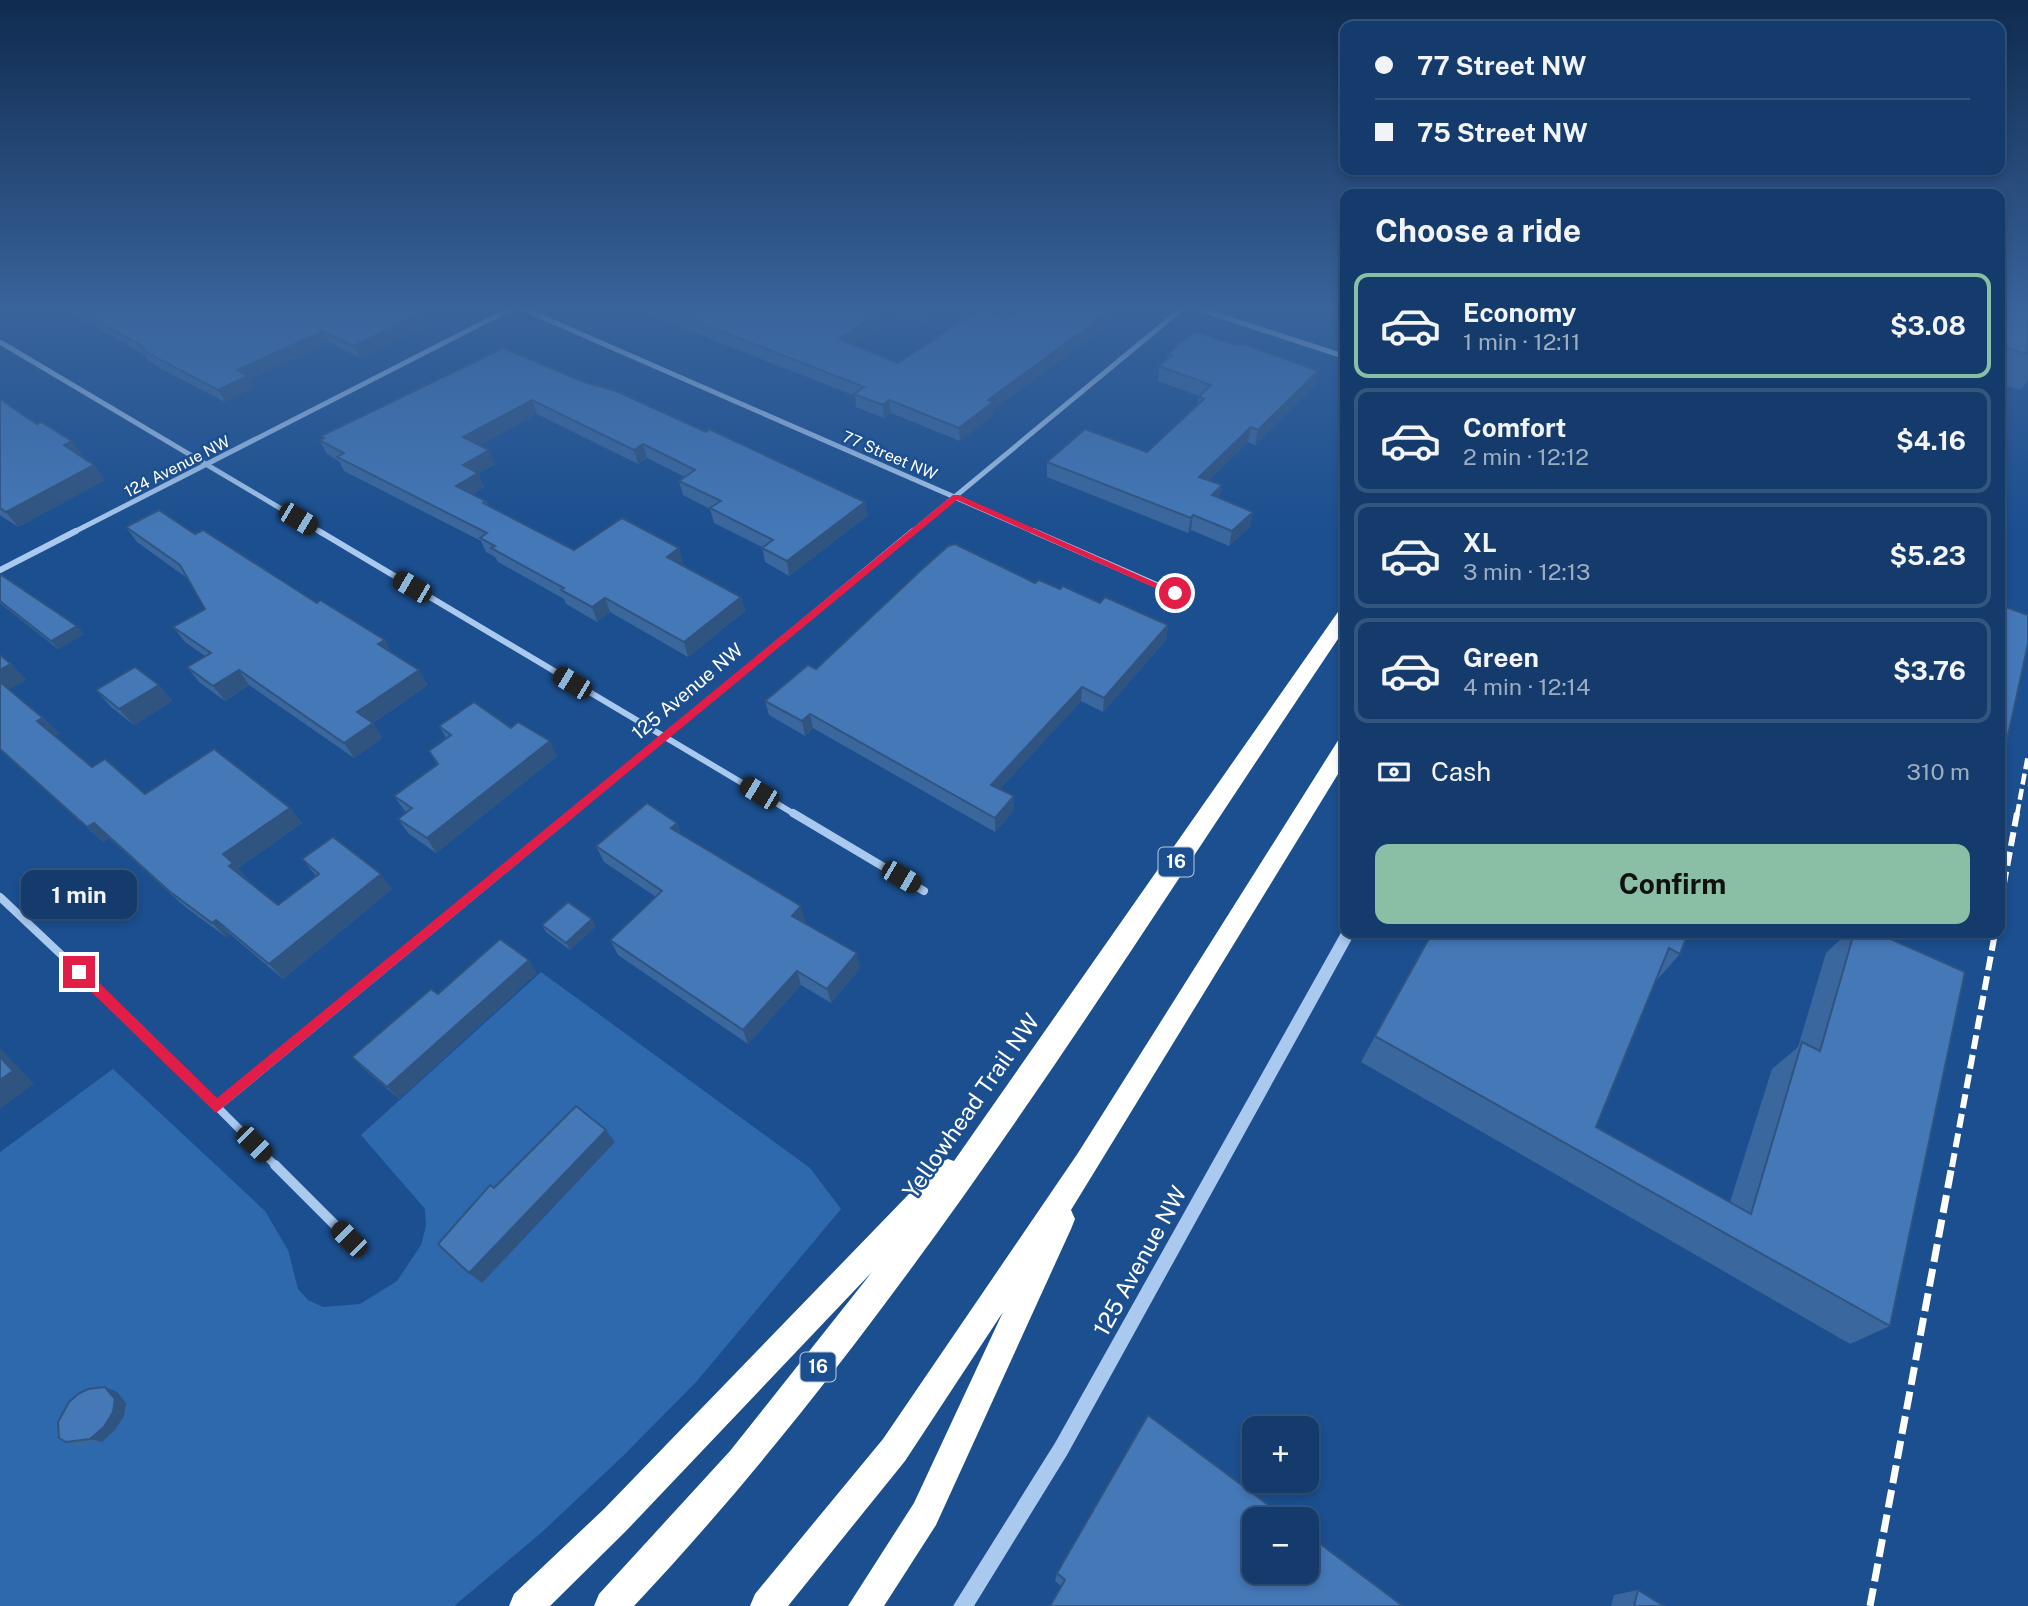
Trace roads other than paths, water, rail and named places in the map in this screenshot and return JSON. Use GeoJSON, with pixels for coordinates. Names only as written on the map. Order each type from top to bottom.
{"type":"FeatureCollection","features":[{"type":"Feature","properties":{"kind":"highway","name":"Yellowhead Trail NW"},"geometry":{"type":"LineString","coordinates":[[611,1606],[754,1450],[855,1319],[1005,1112],[1340,622]]}},
{"type":"Feature","properties":{"kind":"highway"},"geometry":{"type":"LineString","coordinates":[[767,1606],[894,1450],[1087,1162],[1340,754]]}},
{"type":"Feature","properties":{"kind":"highway"},"geometry":{"type":"LineString","coordinates":[[526,1606],[615,1520],[1005,1112]]}},
{"type":"Feature","properties":{"kind":"highway"},"geometry":{"type":"LineString","coordinates":[[865,1606],[925,1514],[1087,1162]]}},
{"type":"Feature","properties":{"kind":"street"},"geometry":{"type":"LineString","coordinates":[[68,382],[925,891]]}},
{"type":"Feature","properties":{"kind":"street","name":"124 Avenue NW"},"geometry":{"type":"LineString","coordinates":[[0,570],[368,382]]}},
{"type":"Feature","properties":{"kind":"street","name":"77 Street NW"},"geometry":{"type":"LineString","coordinates":[[690,382],[1175,593]]}},
{"type":"Feature","properties":{"kind":"street","name":"125 Avenue NW"},"geometry":{"type":"LineString","coordinates":[[216,1107],[1094,382]]}},
{"type":"Feature","properties":{"kind":"street"},"geometry":{"type":"LineString","coordinates":[[0,897],[139,1028],[349,1239]]}},
{"type":"Feature","properties":{"kind":"street","name":"125 Avenue NW"},"geometry":{"type":"LineString","coordinates":[[963,1606],[1061,1449],[1345,938]]}},
{"type":"Feature","properties":{"kind":"railway"},"geometry":{"type":"LineString","coordinates":[[2017,815],[2028,755]]}},
{"type":"Feature","properties":{"kind":"railway"},"geometry":{"type":"LineString","coordinates":[[2005,878],[2017,813]]}},
{"type":"Feature","properties":{"kind":"railway"},"geometry":{"type":"LineString","coordinates":[[1952,1167],[1994,938]]}},
{"type":"Feature","properties":{"kind":"railway"},"geometry":{"type":"LineString","coordinates":[[1870,1606],[1952,1165]]}}]}
